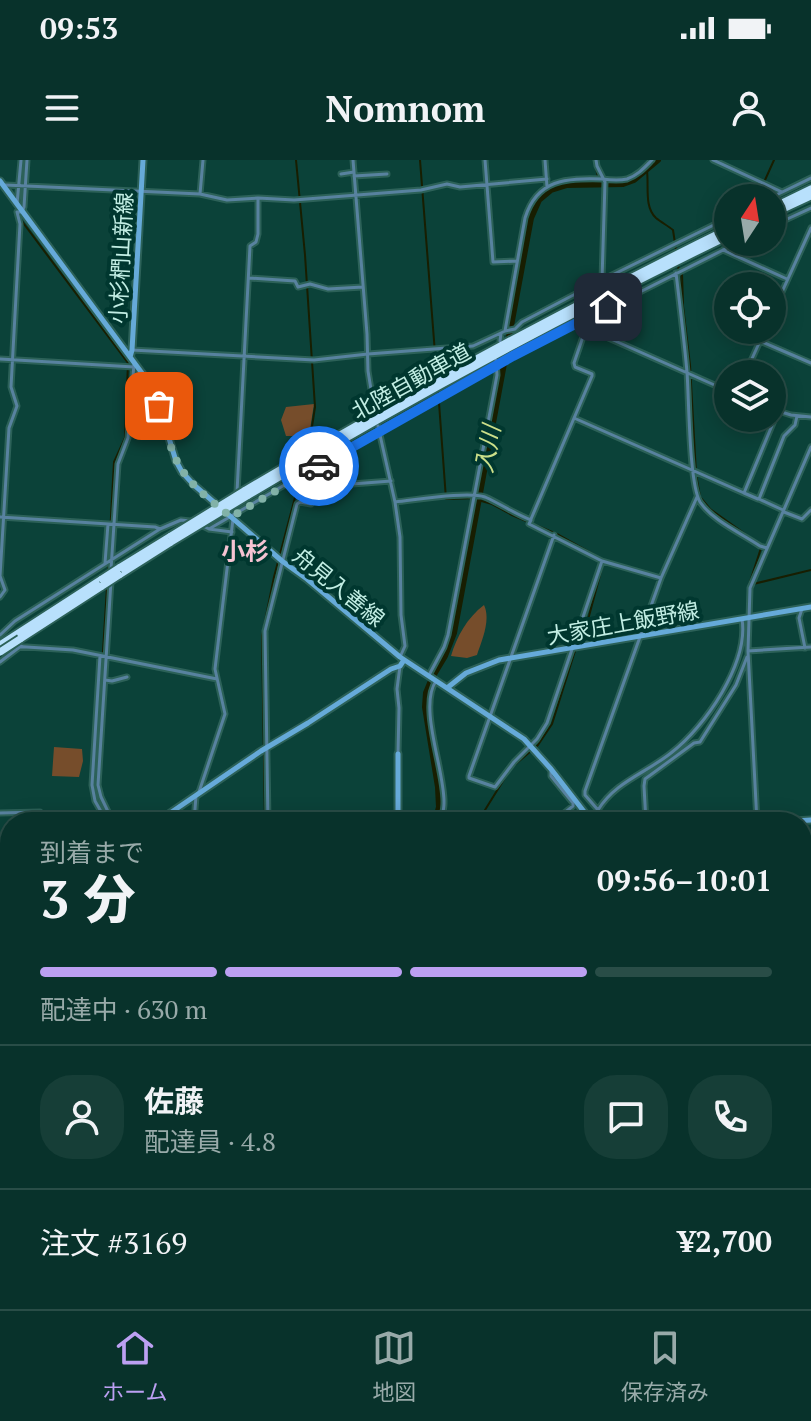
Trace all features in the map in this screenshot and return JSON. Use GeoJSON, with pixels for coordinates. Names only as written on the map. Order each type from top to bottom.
{"type":"FeatureCollection","features":[{"type":"Feature","properties":{"kind":"highway"},"geometry":{"type":"LineString","coordinates":[[786,201],[811,189]]}},
{"type":"Feature","properties":{"kind":"highway"},"geometry":{"type":"LineString","coordinates":[[786,208],[811,196]]}},
{"type":"Feature","properties":{"kind":"highway","name":"北陸自動車道"},"geometry":{"type":"LineString","coordinates":[[0,652],[119,571],[246,494],[513,344],[714,237]]}},
{"type":"Feature","properties":{"kind":"highway","name":"北陸自動車道"},"geometry":{"type":"LineString","coordinates":[[679,257],[714,242]]}},
{"type":"Feature","properties":{"kind":"highway","name":"北陸自動車道"},"geometry":{"type":"LineString","coordinates":[[0,645],[19,640]]}},
{"type":"Feature","properties":{"kind":"main road","name":"小杉椚山新線"},"geometry":{"type":"LineString","coordinates":[[130,357],[143,160]]}},
{"type":"Feature","properties":{"kind":"main road","name":"舟見入善線"},"geometry":{"type":"LineString","coordinates":[[1,183],[150,384],[182,472],[194,485],[402,658],[531,745],[584,812]]}},
{"type":"Feature","properties":{"kind":"main road","name":"大家庄上飯野線"},"geometry":{"type":"LineString","coordinates":[[447,688],[466,673],[510,658],[811,607]]}},
{"type":"Feature","properties":{"kind":"main road"},"geometry":{"type":"LineString","coordinates":[[171,812],[265,749],[400,666],[402,658]]}},
{"type":"Feature","properties":{"kind":"main road"},"geometry":{"type":"LineString","coordinates":[[398,754],[398,812]]}},
{"type":"Feature","properties":{"kind":"street"},"geometry":{"type":"LineString","coordinates":[[0,597],[5,590],[0,576],[9,428],[17,406],[11,387],[20,224],[17,212],[22,212],[24,207],[21,160]]}},
{"type":"Feature","properties":{"kind":"street"},"geometry":{"type":"LineString","coordinates":[[17,205],[27,160]]}},
{"type":"Feature","properties":{"kind":"street"},"geometry":{"type":"LineString","coordinates":[[200,194],[203,160]]}},
{"type":"Feature","properties":{"kind":"street"},"geometry":{"type":"LineString","coordinates":[[353,160],[368,380],[374,408]]}},
{"type":"Feature","properties":{"kind":"street"},"geometry":{"type":"LineString","coordinates":[[485,160],[493,262],[517,261]]}},
{"type":"Feature","properties":{"kind":"street"},"geometry":{"type":"LineString","coordinates":[[545,160],[547,187]]}},
{"type":"Feature","properties":{"kind":"street"},"geometry":{"type":"LineString","coordinates":[[596,160],[605,190],[602,280]]}},
{"type":"Feature","properties":{"kind":"street"},"geometry":{"type":"LineString","coordinates":[[429,675],[448,635],[529,205],[547,187],[570,180],[630,178],[640,173],[652,160]]}},
{"type":"Feature","properties":{"kind":"street"},"geometry":{"type":"LineString","coordinates":[[713,160],[765,184]]}},
{"type":"Feature","properties":{"kind":"street"},"geometry":{"type":"LineString","coordinates":[[341,174],[387,174]]}},
{"type":"Feature","properties":{"kind":"street"},"geometry":{"type":"LineString","coordinates":[[786,190],[811,178]]}},
{"type":"Feature","properties":{"kind":"street"},"geometry":{"type":"LineString","coordinates":[[1,183],[200,194],[227,200],[294,200],[421,190],[447,184],[460,187],[547,179]]}},
{"type":"Feature","properties":{"kind":"street"},"geometry":{"type":"LineString","coordinates":[[244,510],[237,499],[237,491],[250,246],[256,242],[258,234],[258,198]]}},
{"type":"Feature","properties":{"kind":"street"},"geometry":{"type":"LineString","coordinates":[[786,220],[811,208]]}},
{"type":"Feature","properties":{"kind":"street"},"geometry":{"type":"LineString","coordinates":[[736,256],[787,279],[811,228]]}},
{"type":"Feature","properties":{"kind":"street"},"geometry":{"type":"LineString","coordinates":[[714,229],[679,257],[676,273],[697,497],[717,518],[767,548]]}},
{"type":"Feature","properties":{"kind":"street"},"geometry":{"type":"LineString","coordinates":[[513,344],[522,322],[602,280],[679,257],[714,251]]}},
{"type":"Feature","properties":{"kind":"street"},"geometry":{"type":"LineString","coordinates":[[209,529],[232,518],[513,344],[584,318],[676,273]]}},
{"type":"Feature","properties":{"kind":"street"},"geometry":{"type":"LineString","coordinates":[[249,278],[287,279],[295,281],[298,287],[310,284],[328,289],[363,287]]}},
{"type":"Feature","properties":{"kind":"street"},"geometry":{"type":"LineString","coordinates":[[584,318],[586,328],[574,363],[575,367],[592,376],[529,524],[602,561],[661,578]]}},
{"type":"Feature","properties":{"kind":"street"},"geometry":{"type":"LineString","coordinates":[[586,328],[714,385]]}},
{"type":"Feature","properties":{"kind":"street"},"geometry":{"type":"LineString","coordinates":[[503,332],[513,344]]}},
{"type":"Feature","properties":{"kind":"street"},"geometry":{"type":"LineString","coordinates":[[132,350],[314,360],[473,346],[503,332]]}},
{"type":"Feature","properties":{"kind":"street"},"geometry":{"type":"LineString","coordinates":[[767,344],[811,363]]}},
{"type":"Feature","properties":{"kind":"street"},"geometry":{"type":"LineString","coordinates":[[0,359],[134,365],[128,438],[118,464],[92,778],[95,801],[101,812]]}},
{"type":"Feature","properties":{"kind":"street"},"geometry":{"type":"LineString","coordinates":[[786,413],[811,417]]}},
{"type":"Feature","properties":{"kind":"street"},"geometry":{"type":"LineString","coordinates":[[759,499],[784,436],[795,425],[797,416]]}},
{"type":"Feature","properties":{"kind":"street"},"geometry":{"type":"LineString","coordinates":[[574,418],[802,519],[811,510]]}},
{"type":"Feature","properties":{"kind":"street"},"geometry":{"type":"LineString","coordinates":[[378,428],[400,537],[401,615],[405,636],[402,658]]}},
{"type":"Feature","properties":{"kind":"street"},"geometry":{"type":"LineString","coordinates":[[744,493],[769,432]]}},
{"type":"Feature","properties":{"kind":"street"},"geometry":{"type":"LineString","coordinates":[[697,497],[661,578],[585,791],[598,810],[614,790],[674,751],[706,715],[728,682],[741,645],[750,588],[811,447]]}},
{"type":"Feature","properties":{"kind":"street"},"geometry":{"type":"LineString","coordinates":[[268,812],[265,631],[297,504],[311,504],[322,487],[326,486],[391,481]]}},
{"type":"Feature","properties":{"kind":"street"},"geometry":{"type":"LineString","coordinates":[[395,502],[475,495],[531,520]]}},
{"type":"Feature","properties":{"kind":"street"},"geometry":{"type":"LineString","coordinates":[[2,518],[160,529]]}},
{"type":"Feature","properties":{"kind":"street"},"geometry":{"type":"LineString","coordinates":[[195,812],[197,794],[225,714],[216,661],[232,518]]}},
{"type":"Feature","properties":{"kind":"street"},"geometry":{"type":"LineString","coordinates":[[0,635],[15,621],[160,529],[187,519],[209,529],[232,532]]}},
{"type":"Feature","properties":{"kind":"street"},"geometry":{"type":"LineString","coordinates":[[105,563],[108,524]]}},
{"type":"Feature","properties":{"kind":"street"},"geometry":{"type":"LineString","coordinates":[[554,535],[469,778],[495,787],[542,733],[576,647],[602,561]]}},
{"type":"Feature","properties":{"kind":"street"},"geometry":{"type":"LineString","coordinates":[[802,609],[799,618],[805,648]]}},
{"type":"Feature","properties":{"kind":"street"},"geometry":{"type":"LineString","coordinates":[[745,618],[756,812]]}},
{"type":"Feature","properties":{"kind":"street"},"geometry":{"type":"LineString","coordinates":[[0,645],[19,640],[217,679]]}},
{"type":"Feature","properties":{"kind":"street"},"geometry":{"type":"LineString","coordinates":[[0,662],[19,640]]}},
{"type":"Feature","properties":{"kind":"street"},"geometry":{"type":"LineString","coordinates":[[748,652],[811,647]]}},
{"type":"Feature","properties":{"kind":"street"},"geometry":{"type":"LineString","coordinates":[[645,812],[645,779],[694,743],[700,742],[736,685],[748,652]]}},
{"type":"Feature","properties":{"kind":"street"},"geometry":{"type":"LineString","coordinates":[[103,656],[105,680],[98,785],[108,812]]}},
{"type":"Feature","properties":{"kind":"street"},"geometry":{"type":"LineString","coordinates":[[398,754],[397,689],[400,666]]}},
{"type":"Feature","properties":{"kind":"street"},"geometry":{"type":"LineString","coordinates":[[105,680],[127,677]]}},
{"type":"Feature","properties":{"kind":"street"},"geometry":{"type":"LineString","coordinates":[[436,681],[429,703],[444,799],[442,812]]}},
{"type":"Feature","properties":{"kind":"street"},"geometry":{"type":"LineString","coordinates":[[551,769],[551,776],[573,803],[566,812]]}},
{"type":"Feature","properties":{"kind":"shaded area"},"geometry":{"type":"Polygon","coordinates":[[[314,404],[309,436],[286,436],[281,420],[286,407],[314,404]]]}},
{"type":"Feature","properties":{"kind":"shaded area"},"geometry":{"type":"Polygon","coordinates":[[[484,605],[486,623],[477,655],[467,658],[451,656],[463,628],[484,605]]]}},
{"type":"Feature","properties":{"kind":"shaded area"},"geometry":{"type":"Polygon","coordinates":[[[54,747],[82,749],[79,777],[52,776],[54,747]]]}},
{"type":"Feature","properties":{"kind":"waterway"},"geometry":{"type":"LineString","coordinates":[[21,206],[24,160]]}},
{"type":"Feature","properties":{"kind":"waterway"},"geometry":{"type":"LineString","coordinates":[[296,160],[315,407],[309,446]]}},
{"type":"Feature","properties":{"kind":"waterway"},"geometry":{"type":"LineString","coordinates":[[420,160],[437,379]]}},
{"type":"Feature","properties":{"kind":"waterway"},"geometry":{"type":"LineString","coordinates":[[594,160],[600,185]]}},
{"type":"Feature","properties":{"kind":"waterway","name":"入川"},"geometry":{"type":"LineString","coordinates":[[438,812],[438,787],[425,707],[426,693],[454,633],[531,218],[539,200],[551,190],[567,185],[623,184],[634,180],[658,160]]}},
{"type":"Feature","properties":{"kind":"waterway"},"geometry":{"type":"LineString","coordinates":[[763,184],[774,160]]}},
{"type":"Feature","properties":{"kind":"waterway"},"geometry":{"type":"LineString","coordinates":[[647,171],[650,208],[656,218],[673,230],[676,250]]}},
{"type":"Feature","properties":{"kind":"waterway"},"geometry":{"type":"LineString","coordinates":[[21,220],[128,363],[125,438],[114,462],[108,572]]}},
{"type":"Feature","properties":{"kind":"waterway"},"geometry":{"type":"LineString","coordinates":[[691,265],[714,252]]}},
{"type":"Feature","properties":{"kind":"waterway"},"geometry":{"type":"LineString","coordinates":[[678,264],[690,365],[700,497],[710,509],[755,541]]}},
{"type":"Feature","properties":{"kind":"waterway"},"geometry":{"type":"LineString","coordinates":[[683,304],[682,274],[686,269]]}},
{"type":"Feature","properties":{"kind":"waterway"},"geometry":{"type":"LineString","coordinates":[[438,389],[446,499],[478,498]]}},
{"type":"Feature","properties":{"kind":"waterway"},"geometry":{"type":"LineString","coordinates":[[265,812],[262,636],[302,471]]}},
{"type":"Feature","properties":{"kind":"waterway"},"geometry":{"type":"LineString","coordinates":[[478,500],[559,535],[604,560],[589,616],[552,724],[538,745],[511,768],[484,812]]}},
{"type":"Feature","properties":{"kind":"waterway"},"geometry":{"type":"LineString","coordinates":[[761,548],[749,585],[811,570]]}},
{"type":"Feature","properties":{"kind":"waterway"},"geometry":{"type":"LineString","coordinates":[[104,812],[98,800],[95,780],[107,587]]}},
{"type":"Feature","properties":{"kind":"way so far"},"geometry":{"type":"LineString","coordinates":[[159,406],[182,472],[231,517],[319,466]]}},
{"type":"Feature","properties":{"kind":"district","name":"小杉"},"geometry":{"type":"Point","coordinates":[245,552]}},
{"type":"Feature","properties":{"kind":"route"},"geometry":{"type":"LineString","coordinates":[[319,466],[513,356],[608,307]]}}]}
